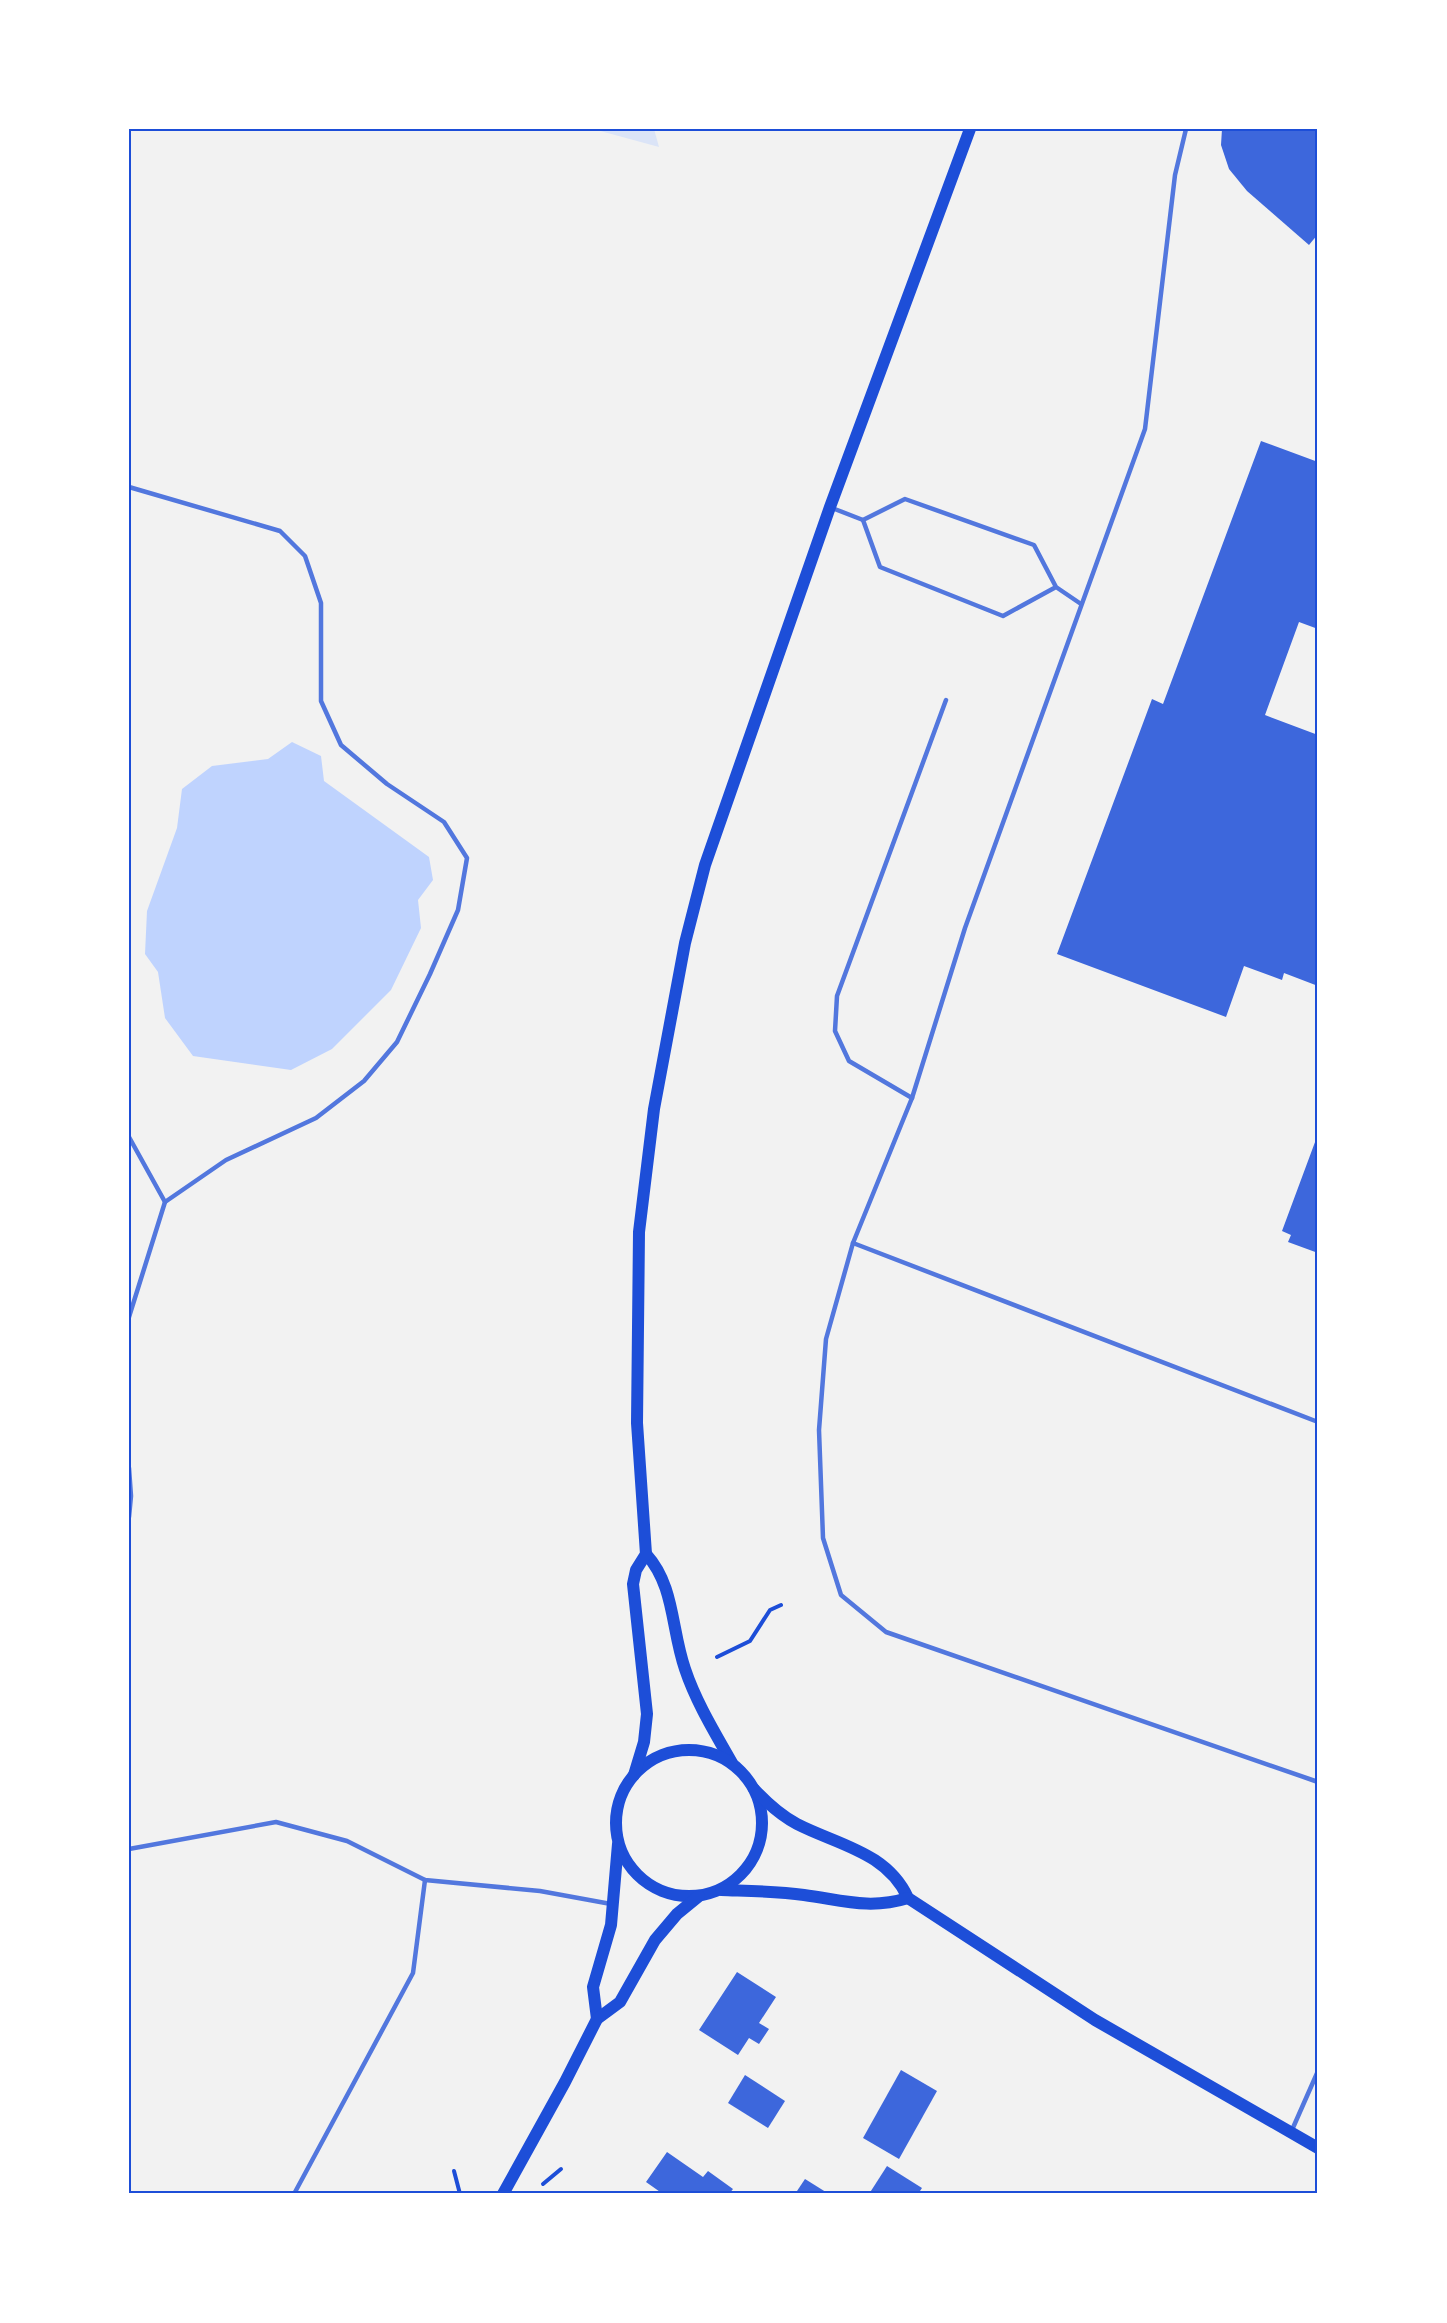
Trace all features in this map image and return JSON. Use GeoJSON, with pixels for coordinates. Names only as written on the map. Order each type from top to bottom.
{"type":"FeatureCollection","features":[{"type":"Feature","properties":{"kind":"main road"},"geometry":{"type":"LineString","coordinates":[[597,2019],[593,1987],[605,1947],[613,1904],[618,1840],[617,1812],[626,1787],[634,1775],[644,1742],[647,1714],[633,1584],[636,1570],[646,1554],[637,1423],[637,1276],[645,1178],[665,1042],[705,865],[830,507],[970,129]]}},
{"type":"Feature","properties":{"kind":"main road"},"geometry":{"type":"LineString","coordinates":[[646,1554],[658,1568],[665,1582],[685,1669],[732,1763]]}},
{"type":"Feature","properties":{"kind":"main road"},"geometry":{"type":"LineString","coordinates":[[634,1775],[655,1758],[681,1750],[707,1752],[732,1763],[770,1806],[795,1822],[882,1863],[897,1877],[908,1898],[1095,2020],[1318,2148]]}},
{"type":"Feature","properties":{"kind":"main road"},"geometry":{"type":"LineString","coordinates":[[721,1890],[748,1866],[759,1845],[762,1811],[754,1789]]}},
{"type":"Feature","properties":{"kind":"main road"},"geometry":{"type":"LineString","coordinates":[[618,1840],[628,1863],[645,1881],[665,1893],[699,1896],[721,1890],[803,1894],[868,1906],[887,1905],[908,1898]]}},
{"type":"Feature","properties":{"kind":"main road"},"geometry":{"type":"LineString","coordinates":[[503,2194],[597,2019],[620,2002],[655,1940],[677,1914],[699,1896]]}},
{"type":"Feature","properties":{"kind":"lane"},"geometry":{"type":"LineString","coordinates":[[1186,129],[1175,175],[1145,429],[965,928],[912,1098],[853,1242],[826,1339],[819,1430],[823,1538],[841,1595],[886,1632],[1318,1782]]}},
{"type":"Feature","properties":{"kind":"lane"},"geometry":{"type":"LineString","coordinates":[[129,487],[280,531],[305,556],[321,603],[321,701],[341,745],[387,784],[444,822],[467,858],[458,910],[397,1042],[364,1081],[316,1118],[226,1160],[165,1202],[129,1317]]}},
{"type":"Feature","properties":{"kind":"lane"},"geometry":{"type":"LineString","coordinates":[[830,507],[863,520],[905,499],[1034,545],[1056,587],[1081,604]]}},
{"type":"Feature","properties":{"kind":"lane"},"geometry":{"type":"LineString","coordinates":[[863,520],[880,567],[1003,616],[1056,587]]}},
{"type":"Feature","properties":{"kind":"lane"},"geometry":{"type":"LineString","coordinates":[[912,1098],[849,1061],[835,1031],[837,996],[946,700]]}},
{"type":"Feature","properties":{"kind":"lane"},"geometry":{"type":"LineString","coordinates":[[129,1137],[165,1202]]}},
{"type":"Feature","properties":{"kind":"lane"},"geometry":{"type":"LineString","coordinates":[[853,1242],[1318,1422]]}},
{"type":"Feature","properties":{"kind":"lane"},"geometry":{"type":"LineString","coordinates":[[129,1468],[131,1496],[129,1517]]}},
{"type":"Feature","properties":{"kind":"lane"},"geometry":{"type":"LineString","coordinates":[[129,1849],[276,1822],[346,1840],[425,1880],[540,1891],[613,1904]]}},
{"type":"Feature","properties":{"kind":"lane"},"geometry":{"type":"LineString","coordinates":[[294,2194],[413,1973],[425,1880]]}},
{"type":"Feature","properties":{"kind":"lane"},"geometry":{"type":"LineString","coordinates":[[1291,2133],[1318,2072]]}},
{"type":"Feature","properties":{"kind":"path"},"geometry":{"type":"LineString","coordinates":[[717,1657],[750,1641],[770,1610],[781,1605]]}},
{"type":"Feature","properties":{"kind":"path"},"geometry":{"type":"LineString","coordinates":[[454,2172],[460,2194]]}},
{"type":"Feature","properties":{"kind":"shaded area"},"geometry":{"type":"Polygon","coordinates":[[[593,129],[654,129],[659,147],[593,129]]]}},
{"type":"Feature","properties":{"kind":"water"},"geometry":{"type":"Polygon","coordinates":[[[292,742],[321,756],[324,781],[429,857],[433,880],[418,900],[421,928],[391,990],[332,1049],[291,1070],[193,1056],[165,1018],[158,972],[145,954],[147,911],[177,828],[182,789],[212,766],[268,759],[292,742]]]}},
{"type":"Feature","properties":{"kind":"building"},"geometry":{"type":"Polygon","coordinates":[[[1222,129],[1318,129],[1318,234],[1309,245],[1247,191],[1229,169],[1221,145],[1222,129]]]}},
{"type":"Feature","properties":{"kind":"building"},"geometry":{"type":"Polygon","coordinates":[[[1261,441],[1318,462],[1318,629],[1299,622],[1265,715],[1318,735],[1318,986],[1284,973],[1282,980],[1244,966],[1226,1017],[1057,954],[1152,699],[1163,704],[1261,441]]]}},
{"type":"Feature","properties":{"kind":"building"},"geometry":{"type":"Polygon","coordinates":[[[1318,1134],[1318,1253],[1288,1242],[1291,1235],[1282,1231],[1318,1134]]]}},
{"type":"Feature","properties":{"kind":"building"},"geometry":{"type":"Polygon","coordinates":[[[737,1972],[776,1997],[759,2023],[769,2029],[759,2044],[749,2038],[738,2055],[699,2030],[737,1972]]]}},
{"type":"Feature","properties":{"kind":"building"},"geometry":{"type":"Polygon","coordinates":[[[901,2070],[937,2091],[899,2159],[863,2138],[901,2070]]]}},
{"type":"Feature","properties":{"kind":"building"},"geometry":{"type":"Polygon","coordinates":[[[745,2075],[785,2101],[768,2128],[728,2103],[745,2075]]]}},
{"type":"Feature","properties":{"kind":"building"},"geometry":{"type":"Polygon","coordinates":[[[667,2152],[703,2177],[708,2171],[733,2189],[729,2194],[663,2194],[646,2182],[667,2152]]]}},
{"type":"Feature","properties":{"kind":"building"},"geometry":{"type":"Polygon","coordinates":[[[887,2166],[922,2188],[918,2194],[869,2194],[887,2166]]]}},
{"type":"Feature","properties":{"kind":"building"},"geometry":{"type":"Polygon","coordinates":[[[805,2179],[829,2194],[795,2194],[805,2179]]]}}]}
